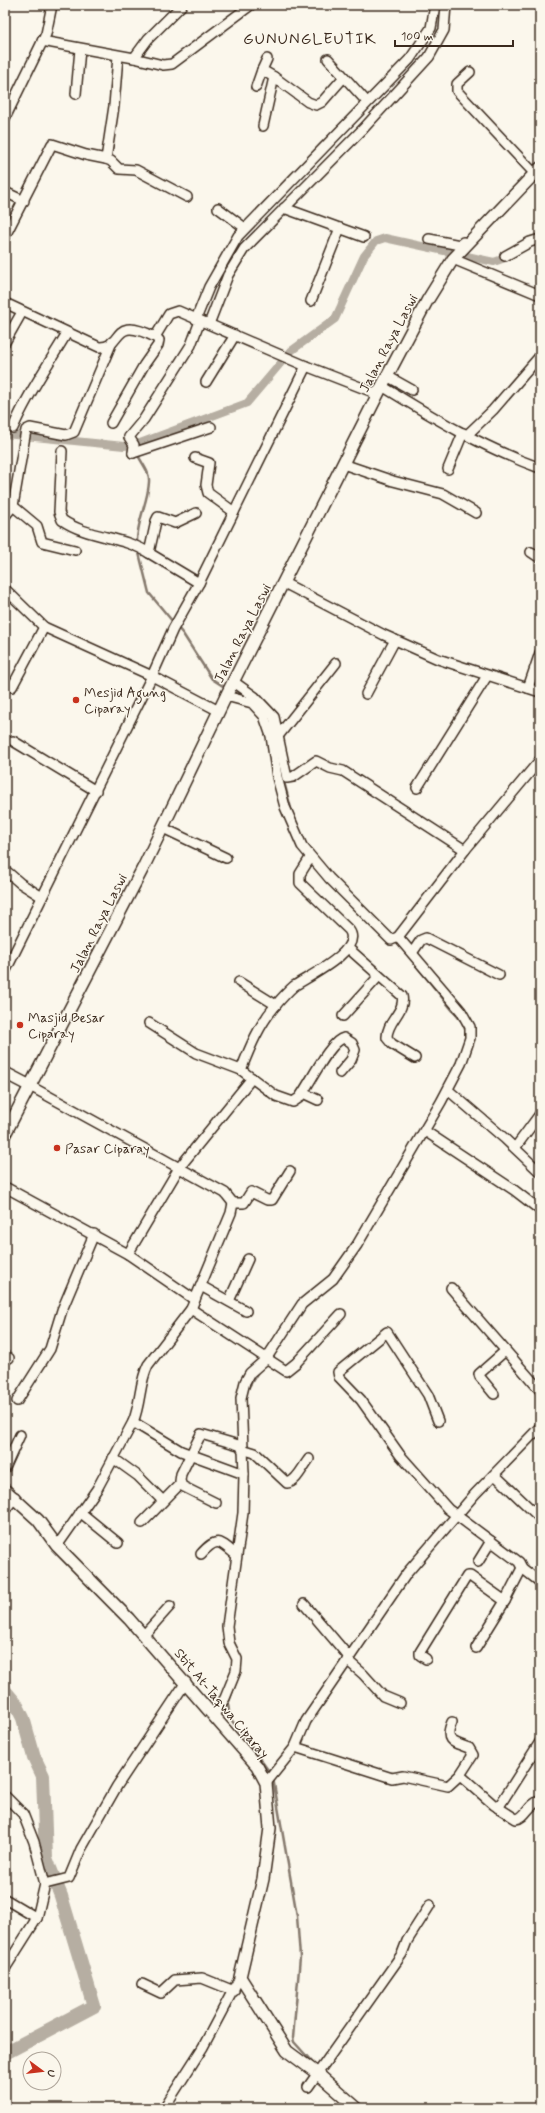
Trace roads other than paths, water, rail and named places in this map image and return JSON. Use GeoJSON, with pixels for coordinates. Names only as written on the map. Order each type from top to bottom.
{"type":"FeatureCollection","features":[{"type":"Feature","properties":{"kind":"main road","name":"Jalan Raya Laswi"},"geometry":{"type":"LineString","coordinates":[[5,1134],[163,828],[219,711],[382,385],[427,301],[461,251],[537,171]]}},
{"type":"Feature","properties":{"kind":"main road"},"geometry":{"type":"LineString","coordinates":[[5,1073],[30,1086]]}},
{"type":"Feature","properties":{"kind":"main road","name":"Stit At-Taqwa Ciparay"},"geometry":{"type":"LineString","coordinates":[[5,1490],[15,1497],[38,1520],[57,1546],[144,1635],[186,1682],[257,1766],[266,1783],[270,1828],[263,1879],[240,1977]]}},
{"type":"Feature","properties":{"kind":"main road"},"geometry":{"type":"LineString","coordinates":[[240,1977],[288,2051],[318,2074],[357,2108]]}},
{"type":"Feature","properties":{"kind":"street"},"geometry":{"type":"LineString","coordinates":[[5,118],[46,34],[52,5]]}},
{"type":"Feature","properties":{"kind":"street"},"geometry":{"type":"LineString","coordinates":[[134,58],[148,39],[182,5]]}},
{"type":"Feature","properties":{"kind":"street"},"geometry":{"type":"LineString","coordinates":[[42,41],[134,58],[163,65],[170,65],[183,57],[251,5]]}},
{"type":"Feature","properties":{"kind":"street"},"geometry":{"type":"LineString","coordinates":[[203,322],[220,265],[245,228],[421,46],[431,28],[435,5]]}},
{"type":"Feature","properties":{"kind":"street"},"geometry":{"type":"LineString","coordinates":[[211,427],[133,453],[129,437],[144,419],[191,345],[234,264],[252,239],[363,129],[429,57],[444,30],[446,5]]}},
{"type":"Feature","properties":{"kind":"street"},"geometry":{"type":"LineString","coordinates":[[76,94],[80,49]]}},
{"type":"Feature","properties":{"kind":"street"},"geometry":{"type":"LineString","coordinates":[[106,159],[114,106],[118,56]]}},
{"type":"Feature","properties":{"kind":"street"},"geometry":{"type":"LineString","coordinates":[[256,87],[266,59]]}},
{"type":"Feature","properties":{"kind":"street"},"geometry":{"type":"LineString","coordinates":[[328,59],[367,102]]}},
{"type":"Feature","properties":{"kind":"street"},"geometry":{"type":"LineString","coordinates":[[262,70],[305,100],[315,105],[322,102],[344,77]]}},
{"type":"Feature","properties":{"kind":"street"},"geometry":{"type":"LineString","coordinates":[[470,72],[458,84],[457,91],[537,171]]}},
{"type":"Feature","properties":{"kind":"street"},"geometry":{"type":"LineString","coordinates":[[263,126],[274,77]]}},
{"type":"Feature","properties":{"kind":"street"},"geometry":{"type":"LineString","coordinates":[[5,236],[52,144],[86,156],[106,159],[118,169],[136,170],[187,197]]}},
{"type":"Feature","properties":{"kind":"street"},"geometry":{"type":"LineString","coordinates":[[5,192],[24,201]]}},
{"type":"Feature","properties":{"kind":"street"},"geometry":{"type":"LineString","coordinates":[[218,208],[245,228]]}},
{"type":"Feature","properties":{"kind":"street"},"geometry":{"type":"LineString","coordinates":[[284,208],[364,237]]}},
{"type":"Feature","properties":{"kind":"street"},"geometry":{"type":"LineString","coordinates":[[311,301],[340,228]]}},
{"type":"Feature","properties":{"kind":"street"},"geometry":{"type":"LineString","coordinates":[[429,239],[460,245],[463,242],[461,251],[540,295]]}},
{"type":"Feature","properties":{"kind":"street"},"geometry":{"type":"LineString","coordinates":[[504,256],[530,242],[540,239]]}},
{"type":"Feature","properties":{"kind":"street"},"geometry":{"type":"LineString","coordinates":[[5,303],[95,347],[104,347],[112,342],[123,330],[127,328],[145,332],[159,340],[158,345],[144,365],[111,423]]}},
{"type":"Feature","properties":{"kind":"street"},"geometry":{"type":"LineString","coordinates":[[5,342],[22,312]]}},
{"type":"Feature","properties":{"kind":"street"},"geometry":{"type":"LineString","coordinates":[[156,337],[166,317],[172,312],[182,312],[306,366],[382,385],[412,390]]}},
{"type":"Feature","properties":{"kind":"street"},"geometry":{"type":"LineString","coordinates":[[13,428],[25,400],[35,387],[67,333]]}},
{"type":"Feature","properties":{"kind":"street"},"geometry":{"type":"LineString","coordinates":[[206,382],[235,335]]}},
{"type":"Feature","properties":{"kind":"street"},"geometry":{"type":"LineString","coordinates":[[5,516],[13,506],[25,434],[30,428],[66,435],[74,432],[112,342]]}},
{"type":"Feature","properties":{"kind":"street"},"geometry":{"type":"LineString","coordinates":[[448,470],[465,434],[493,410],[540,356]]}},
{"type":"Feature","properties":{"kind":"street"},"geometry":{"type":"LineString","coordinates":[[5,972],[96,791],[152,676],[173,628],[199,583],[306,366]]}},
{"type":"Feature","properties":{"kind":"street"},"geometry":{"type":"LineString","coordinates":[[382,385],[435,418],[465,434],[505,454],[540,468]]}},
{"type":"Feature","properties":{"kind":"street"},"geometry":{"type":"LineString","coordinates":[[62,451],[58,512],[62,520],[85,532],[141,549],[199,583]]}},
{"type":"Feature","properties":{"kind":"street"},"geometry":{"type":"LineString","coordinates":[[195,458],[209,463],[206,485],[208,493],[234,512]]}},
{"type":"Feature","properties":{"kind":"street"},"geometry":{"type":"LineString","coordinates":[[343,464],[386,479],[444,494],[476,513]]}},
{"type":"Feature","properties":{"kind":"street"},"geometry":{"type":"LineString","coordinates":[[13,506],[37,526],[42,542],[75,550]]}},
{"type":"Feature","properties":{"kind":"street"},"geometry":{"type":"LineString","coordinates":[[141,549],[158,517],[175,523],[196,513]]}},
{"type":"Feature","properties":{"kind":"street"},"geometry":{"type":"LineString","coordinates":[[531,552],[540,558]]}},
{"type":"Feature","properties":{"kind":"street"},"geometry":{"type":"LineString","coordinates":[[284,583],[395,640],[438,659],[540,692]]}},
{"type":"Feature","properties":{"kind":"street"},"geometry":{"type":"LineString","coordinates":[[5,589],[44,627],[87,648],[152,676],[219,711]]}},
{"type":"Feature","properties":{"kind":"street"},"geometry":{"type":"LineString","coordinates":[[12,687],[44,627]]}},
{"type":"Feature","properties":{"kind":"street"},"geometry":{"type":"LineString","coordinates":[[366,694],[395,640]]}},
{"type":"Feature","properties":{"kind":"street"},"geometry":{"type":"LineString","coordinates":[[528,688],[540,653]]}},
{"type":"Feature","properties":{"kind":"street"},"geometry":{"type":"LineString","coordinates":[[279,735],[336,663]]}},
{"type":"Feature","properties":{"kind":"street"},"geometry":{"type":"LineString","coordinates":[[417,788],[487,676]]}},
{"type":"Feature","properties":{"kind":"street"},"geometry":{"type":"LineString","coordinates":[[230,689],[243,700],[257,706],[273,725],[281,776],[292,827],[310,858],[390,939],[396,937],[465,850],[540,760]]}},
{"type":"Feature","properties":{"kind":"street"},"geometry":{"type":"LineString","coordinates":[[230,689],[264,705],[279,735],[281,776]]}},
{"type":"Feature","properties":{"kind":"street"},"geometry":{"type":"LineString","coordinates":[[13,741],[96,791]]}},
{"type":"Feature","properties":{"kind":"street"},"geometry":{"type":"LineString","coordinates":[[281,776],[287,778],[292,777],[316,761],[327,767],[343,770],[465,850]]}},
{"type":"Feature","properties":{"kind":"street"},"geometry":{"type":"LineString","coordinates":[[163,828],[226,858]]}},
{"type":"Feature","properties":{"kind":"street"},"geometry":{"type":"LineString","coordinates":[[241,1070],[256,1034],[276,1005],[294,987],[329,964],[348,948],[352,941],[350,932],[300,883],[300,874],[310,858]]}},
{"type":"Feature","properties":{"kind":"street"},"geometry":{"type":"LineString","coordinates":[[5,870],[20,883],[42,897]]}},
{"type":"Feature","properties":{"kind":"street"},"geometry":{"type":"LineString","coordinates":[[214,1715],[232,1684],[237,1659],[229,1643],[227,1626],[243,1513],[245,1448],[241,1398],[244,1382],[250,1373],[266,1359],[302,1304],[333,1279],[357,1245],[448,1090],[465,1056],[470,1038],[470,1027],[460,1011],[412,953],[396,937]]}},
{"type":"Feature","properties":{"kind":"street"},"geometry":{"type":"LineString","coordinates":[[412,953],[421,940],[427,939],[500,976]]}},
{"type":"Feature","properties":{"kind":"street"},"geometry":{"type":"LineString","coordinates":[[348,948],[378,976],[398,992],[403,999],[401,1009],[388,1030],[388,1040],[415,1058]]}},
{"type":"Feature","properties":{"kind":"street"},"geometry":{"type":"LineString","coordinates":[[343,1016],[378,976]]}},
{"type":"Feature","properties":{"kind":"street"},"geometry":{"type":"LineString","coordinates":[[240,982],[276,1005]]}},
{"type":"Feature","properties":{"kind":"street"},"geometry":{"type":"LineString","coordinates":[[149,1023],[196,1053],[241,1070],[276,1096],[287,1101],[295,1101],[304,1093],[330,1049],[339,1040],[344,1038],[352,1043],[355,1050],[350,1060],[340,1073]]}},
{"type":"Feature","properties":{"kind":"street"},"geometry":{"type":"LineString","coordinates":[[128,1254],[179,1168],[252,1078]]}},
{"type":"Feature","properties":{"kind":"street"},"geometry":{"type":"LineString","coordinates":[[30,1086],[225,1193],[233,1203],[231,1213],[196,1300],[191,1309],[148,1365],[141,1382],[137,1413],[134,1422],[97,1488],[57,1546]]}},
{"type":"Feature","properties":{"kind":"street"},"geometry":{"type":"LineString","coordinates":[[448,1090],[540,1172]]}},
{"type":"Feature","properties":{"kind":"street"},"geometry":{"type":"LineString","coordinates":[[304,1093],[318,1100]]}},
{"type":"Feature","properties":{"kind":"street"},"geometry":{"type":"LineString","coordinates":[[514,1148],[540,1114]]}},
{"type":"Feature","properties":{"kind":"street"},"geometry":{"type":"LineString","coordinates":[[425,1131],[514,1190],[540,1210]]}},
{"type":"Feature","properties":{"kind":"street"},"geometry":{"type":"LineString","coordinates":[[233,1203],[244,1203],[251,1192],[267,1200],[272,1200],[290,1171]]}},
{"type":"Feature","properties":{"kind":"street"},"geometry":{"type":"LineString","coordinates":[[5,1187],[94,1234],[128,1254],[196,1300]]}},
{"type":"Feature","properties":{"kind":"street"},"geometry":{"type":"LineString","coordinates":[[17,1401],[50,1348],[62,1310],[94,1234]]}},
{"type":"Feature","properties":{"kind":"street"},"geometry":{"type":"LineString","coordinates":[[229,1301],[248,1259]]}},
{"type":"Feature","properties":{"kind":"street"},"geometry":{"type":"LineString","coordinates":[[201,1286],[246,1311]]}},
{"type":"Feature","properties":{"kind":"street"},"geometry":{"type":"LineString","coordinates":[[451,1288],[540,1390]]}},
{"type":"Feature","properties":{"kind":"street"},"geometry":{"type":"LineString","coordinates":[[191,1309],[264,1355],[266,1359],[282,1370],[289,1370],[341,1314]]}},
{"type":"Feature","properties":{"kind":"street"},"geometry":{"type":"LineString","coordinates":[[438,1422],[428,1395],[387,1332],[340,1370],[340,1377],[361,1400],[400,1454],[446,1508],[519,1562],[522,1568],[540,1582]]}},
{"type":"Feature","properties":{"kind":"street"},"geometry":{"type":"LineString","coordinates":[[494,1394],[480,1378],[479,1374],[505,1351]]}},
{"type":"Feature","properties":{"kind":"street"},"geometry":{"type":"LineString","coordinates":[[134,1422],[191,1455],[244,1474]]}},
{"type":"Feature","properties":{"kind":"street"},"geometry":{"type":"LineString","coordinates":[[266,1783],[295,1747],[306,1721],[407,1573],[456,1515],[540,1427]]}},
{"type":"Feature","properties":{"kind":"street"},"geometry":{"type":"LineString","coordinates":[[142,1523],[180,1484],[180,1478],[201,1434],[245,1448],[287,1483],[297,1477],[309,1459]]}},
{"type":"Feature","properties":{"kind":"street"},"geometry":{"type":"LineString","coordinates":[[5,1468],[20,1435]]}},
{"type":"Feature","properties":{"kind":"street"},"geometry":{"type":"LineString","coordinates":[[113,1458],[138,1476],[163,1501]]}},
{"type":"Feature","properties":{"kind":"street"},"geometry":{"type":"LineString","coordinates":[[495,1475],[540,1518]]}},
{"type":"Feature","properties":{"kind":"street"},"geometry":{"type":"LineString","coordinates":[[180,1484],[216,1503]]}},
{"type":"Feature","properties":{"kind":"street"},"geometry":{"type":"LineString","coordinates":[[5,1510],[15,1497]]}},
{"type":"Feature","properties":{"kind":"street"},"geometry":{"type":"LineString","coordinates":[[80,1512],[118,1543]]}},
{"type":"Feature","properties":{"kind":"street"},"geometry":{"type":"LineString","coordinates":[[478,1562],[491,1541]]}},
{"type":"Feature","properties":{"kind":"street"},"geometry":{"type":"LineString","coordinates":[[201,1554],[208,1545],[221,1542],[236,1555]]}},
{"type":"Feature","properties":{"kind":"street"},"geometry":{"type":"LineString","coordinates":[[476,1648],[505,1601],[522,1568]]}},
{"type":"Feature","properties":{"kind":"street"},"geometry":{"type":"LineString","coordinates":[[426,1659],[420,1655],[420,1652],[454,1594],[468,1576],[505,1601]]}},
{"type":"Feature","properties":{"kind":"street"},"geometry":{"type":"LineString","coordinates":[[304,1604],[348,1658],[383,1696],[400,1703]]}},
{"type":"Feature","properties":{"kind":"street"},"geometry":{"type":"LineString","coordinates":[[144,1635],[170,1606]]}},
{"type":"Feature","properties":{"kind":"street"},"geometry":{"type":"LineString","coordinates":[[46,1884],[69,1878],[82,1849],[117,1786],[186,1682]]}},
{"type":"Feature","properties":{"kind":"street"},"geometry":{"type":"LineString","coordinates":[[295,1747],[392,1778],[403,1776],[445,1787],[451,1785],[460,1775],[473,1755],[469,1748],[457,1744],[449,1738],[448,1734],[452,1722]]}},
{"type":"Feature","properties":{"kind":"street"},"geometry":{"type":"LineString","coordinates":[[498,1808],[540,1742]]}},
{"type":"Feature","properties":{"kind":"street"},"geometry":{"type":"LineString","coordinates":[[460,1775],[498,1808],[518,1819],[532,1804],[540,1801]]}},
{"type":"Feature","properties":{"kind":"street"},"geometry":{"type":"LineString","coordinates":[[5,1796],[23,1814],[34,1842],[46,1884],[37,1918],[6,1967]]}},
{"type":"Feature","properties":{"kind":"street"},"geometry":{"type":"LineString","coordinates":[[5,1898],[37,1918]]}},
{"type":"Feature","properties":{"kind":"street"},"geometry":{"type":"LineString","coordinates":[[308,2087],[402,1954],[406,1941],[430,1905]]}},
{"type":"Feature","properties":{"kind":"street"},"geometry":{"type":"LineString","coordinates":[[164,2108],[203,2047],[234,1991],[240,1977]]}},
{"type":"Feature","properties":{"kind":"street"},"geometry":{"type":"LineString","coordinates":[[142,1984],[161,1994],[175,1980],[202,1978],[234,1991]]}},
{"type":"Feature","properties":{"kind":"waterway"},"geometry":{"type":"LineString","coordinates":[[5,434],[124,446],[140,443],[247,403],[291,351],[335,319],[364,256],[376,241],[385,238],[494,262],[513,255]]}},
{"type":"Feature","properties":{"kind":"waterway"},"geometry":{"type":"LineString","coordinates":[[137,453],[147,471],[149,478],[147,497],[138,528],[137,544]]}},
{"type":"Feature","properties":{"kind":"waterway"},"geometry":{"type":"LineString","coordinates":[[138,549],[149,593],[183,634],[212,679],[226,688]]}},
{"type":"Feature","properties":{"kind":"waterway"},"geometry":{"type":"LineString","coordinates":[[232,691],[246,697]]}},
{"type":"Feature","properties":{"kind":"waterway"},"geometry":{"type":"LineString","coordinates":[[282,774],[292,812]]}},
{"type":"Feature","properties":{"kind":"waterway"},"geometry":{"type":"LineString","coordinates":[[414,963],[462,1022],[467,1034]]}},
{"type":"Feature","properties":{"kind":"waterway"},"geometry":{"type":"LineString","coordinates":[[247,1390],[259,1370]]}},
{"type":"Feature","properties":{"kind":"waterway"},"geometry":{"type":"LineString","coordinates":[[233,1640],[237,1650]]}},
{"type":"Feature","properties":{"kind":"waterway"},"geometry":{"type":"LineString","coordinates":[[239,1674],[228,1704],[230,1718],[271,1774]]}},
{"type":"Feature","properties":{"kind":"waterway"},"geometry":{"type":"LineString","coordinates":[[5,1691],[16,1704],[23,1718],[34,1757],[43,1776],[46,1858],[61,1896],[94,2006],[5,2053]]}},
{"type":"Feature","properties":{"kind":"waterway"},"geometry":{"type":"LineString","coordinates":[[273,1778],[297,1916],[300,1957],[293,2038],[294,2042],[313,2063]]}},
{"type":"Feature","properties":{"kind":"waterway"},"geometry":{"type":"LineString","coordinates":[[357,2102],[367,2108]]}},
{"type":"Feature","properties":{"kind":"place","name":"Mesjid Agung Ciparay"},"geometry":{"type":"Point","coordinates":[76,700]}},
{"type":"Feature","properties":{"kind":"place","name":"Masjid Besar Ciparay"},"geometry":{"type":"Point","coordinates":[20,1025]}},
{"type":"Feature","properties":{"kind":"place","name":"Pasar Ciparay"},"geometry":{"type":"Point","coordinates":[57,1148]}},
{"type":"Feature","properties":{"kind":"district","name":"GUNUNGLEUTIK"},"geometry":{"type":"Point","coordinates":[310,38]}}]}
